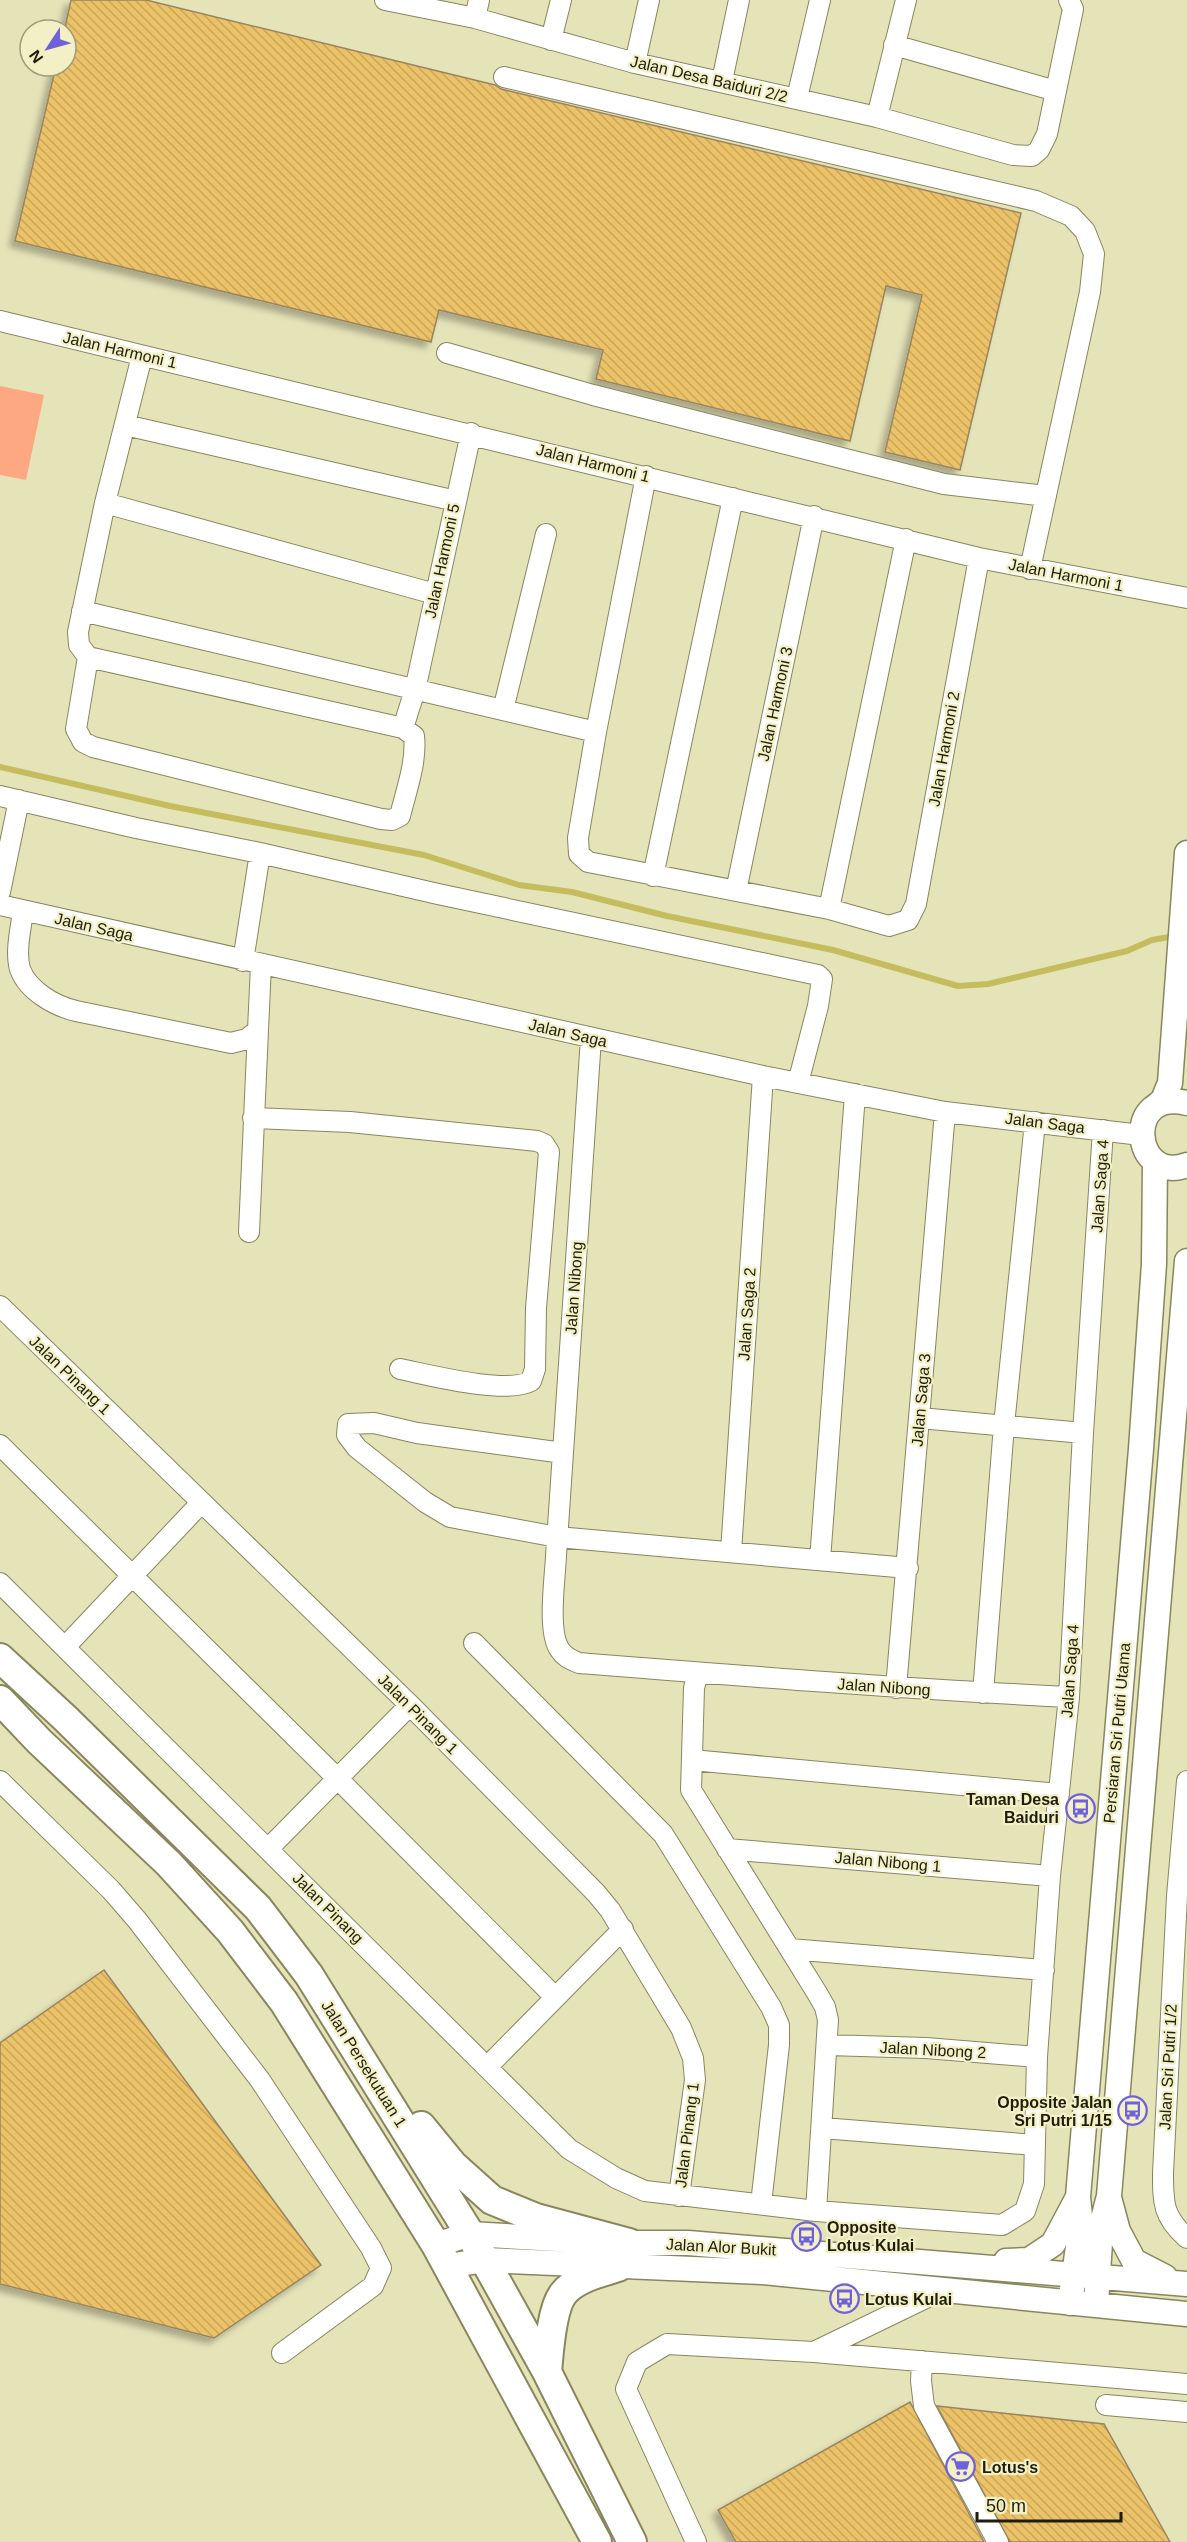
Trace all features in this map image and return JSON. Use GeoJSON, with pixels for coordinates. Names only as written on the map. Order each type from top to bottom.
{"type":"FeatureCollection","features":[{"type":"Feature","properties":{"kind":"highway","name":"Jalan Persekutuan 1"},"geometry":{"type":"LineString","coordinates":[[0,1658],[134,1784],[258,1908],[309,1975],[485,2260],[547,2372],[632,2542]]}},
{"type":"Feature","properties":{"kind":"highway"},"geometry":{"type":"LineString","coordinates":[[0,1700],[39,1741],[170,1864],[230,1931],[284,2002],[442,2256],[597,2542]]}},
{"type":"Feature","properties":{"kind":"highway"},"geometry":{"type":"LineString","coordinates":[[309,1975],[453,2165],[492,2200],[623,2255]]}},
{"type":"Feature","properties":{"kind":"highway"},"geometry":{"type":"LineString","coordinates":[[547,2372],[553,2320],[563,2294],[623,2255]]}},
{"type":"Feature","properties":{"kind":"main road"},"geometry":{"type":"LineString","coordinates":[[1187,853],[1170,1083],[1163,1100],[1148,1114],[1141,1135],[1145,1150],[1155,1162],[1168,1167],[1187,1165]]}},
{"type":"Feature","properties":{"kind":"main road"},"geometry":{"type":"LineString","coordinates":[[1156,1106],[1177,1101],[1187,1103]]}},
{"type":"Feature","properties":{"kind":"main road","name":"Persiaran Sri Putri Utama"},"geometry":{"type":"LineString","coordinates":[[1096,2304],[1086,2275],[1078,2197],[1141,1449],[1154,1264],[1155,1162]]}},
{"type":"Feature","properties":{"kind":"main road","name":"Persiaran Sri Putri Utama"},"geometry":{"type":"LineString","coordinates":[[1070,2303],[1086,2275],[1109,2196],[1187,1262]]}},
{"type":"Feature","properties":{"kind":"main road"},"geometry":{"type":"LineString","coordinates":[[1109,2196],[1118,2231],[1134,2261],[1182,2284]]}},
{"type":"Feature","properties":{"kind":"main road"},"geometry":{"type":"LineString","coordinates":[[956,2265],[1029,2260],[1053,2244],[1078,2197]]}},
{"type":"Feature","properties":{"kind":"main road","name":"Jalan Alor Bukit"},"geometry":{"type":"LineString","coordinates":[[442,2256],[470,2234],[762,2272],[1187,2314]]}},
{"type":"Feature","properties":{"kind":"main road","name":"Jalan Alor Bukit"},"geometry":{"type":"LineString","coordinates":[[442,2256],[485,2260],[623,2255],[688,2243],[1182,2284]]}},
{"type":"Feature","properties":{"kind":"street"},"geometry":{"type":"LineString","coordinates":[[551,40],[561,0]]}},
{"type":"Feature","properties":{"kind":"street"},"geometry":{"type":"LineString","coordinates":[[635,63],[649,0]]}},
{"type":"Feature","properties":{"kind":"street"},"geometry":{"type":"LineString","coordinates":[[722,81],[739,0]]}},
{"type":"Feature","properties":{"kind":"street"},"geometry":{"type":"LineString","coordinates":[[797,98],[820,0]]}},
{"type":"Feature","properties":{"kind":"street"},"geometry":{"type":"LineString","coordinates":[[877,117],[906,0]]}},
{"type":"Feature","properties":{"kind":"street"},"geometry":{"type":"LineString","coordinates":[[894,45],[1056,91],[1073,9],[1069,0]]}},
{"type":"Feature","properties":{"kind":"street","name":"Jalan Desa Baiduri 2/2"},"geometry":{"type":"LineString","coordinates":[[394,1],[477,9],[551,40],[635,63],[877,117],[1013,155],[1032,156],[1040,150],[1047,134],[1056,91]]}},
{"type":"Feature","properties":{"kind":"street"},"geometry":{"type":"LineString","coordinates":[[504,77],[1036,201],[1071,216],[1085,231],[1094,254],[1090,292],[1030,569]]}},
{"type":"Feature","properties":{"kind":"street","name":"Jalan Harmoni 1"},"geometry":{"type":"LineString","coordinates":[[0,321],[814,516],[979,558],[1187,598]]}},
{"type":"Feature","properties":{"kind":"street"},"geometry":{"type":"LineString","coordinates":[[447,352],[593,395],[944,483],[1046,496]]}},
{"type":"Feature","properties":{"kind":"street"},"geometry":{"type":"LineString","coordinates":[[88,657],[76,729],[83,742],[106,750],[381,819],[392,820],[400,816],[416,748],[414,736],[403,728],[88,657],[79,645],[78,632],[105,503],[142,356]]}},
{"type":"Feature","properties":{"kind":"street"},"geometry":{"type":"LineString","coordinates":[[125,425],[456,501]]}},
{"type":"Feature","properties":{"kind":"street","name":"Jalan Harmoni 5"},"geometry":{"type":"LineString","coordinates":[[403,728],[415,690],[471,434]]}},
{"type":"Feature","properties":{"kind":"street"},"geometry":{"type":"LineString","coordinates":[[646,476],[596,732],[578,838],[579,854],[588,862],[829,909],[906,539]]}},
{"type":"Feature","properties":{"kind":"street"},"geometry":{"type":"LineString","coordinates":[[653,876],[733,498]]}},
{"type":"Feature","properties":{"kind":"street"},"geometry":{"type":"LineString","coordinates":[[105,503],[435,594]]}},
{"type":"Feature","properties":{"kind":"street","name":"Jalan Harmoni 3"},"geometry":{"type":"LineString","coordinates":[[735,891],[814,516]]}},
{"type":"Feature","properties":{"kind":"street"},"geometry":{"type":"LineString","coordinates":[[503,710],[546,534]]}},
{"type":"Feature","properties":{"kind":"street","name":"Jalan Harmoni 2"},"geometry":{"type":"LineString","coordinates":[[829,909],[889,926],[908,920],[916,904],[979,558]]}},
{"type":"Feature","properties":{"kind":"street"},"geometry":{"type":"LineString","coordinates":[[82,611],[596,732]]}},
{"type":"Feature","properties":{"kind":"street"},"geometry":{"type":"LineString","coordinates":[[0,891],[9,798],[136,828],[818,975],[822,979],[818,1006],[798,1083]]}},
{"type":"Feature","properties":{"kind":"street"},"geometry":{"type":"LineString","coordinates":[[249,1232],[258,1030],[252,963],[260,853]]}},
{"type":"Feature","properties":{"kind":"street","name":"Jalan Saga"},"geometry":{"type":"LineString","coordinates":[[0,905],[763,1076],[945,1112],[1141,1135]]}},
{"type":"Feature","properties":{"kind":"street"},"geometry":{"type":"LineString","coordinates":[[23,911],[20,969],[30,984],[60,1007],[231,1043],[247,1039],[258,1030]]}},
{"type":"Feature","properties":{"kind":"street","name":"Jalan Nibong"},"geometry":{"type":"LineString","coordinates":[[591,1038],[557,1538],[554,1627],[559,1650],[568,1659],[579,1663],[896,1688],[1069,1697]]}},
{"type":"Feature","properties":{"kind":"street","name":"Jalan Saga 2"},"geometry":{"type":"LineString","coordinates":[[731,1552],[763,1076]]}},
{"type":"Feature","properties":{"kind":"street"},"geometry":{"type":"LineString","coordinates":[[820,1560],[855,1094]]}},
{"type":"Feature","properties":{"kind":"street","name":"Jalan Saga 3"},"geometry":{"type":"LineString","coordinates":[[896,1688],[945,1112]]}},
{"type":"Feature","properties":{"kind":"street"},"geometry":{"type":"LineString","coordinates":[[253,1118],[350,1122],[514,1138],[537,1141],[547,1148],[549,1152],[536,1308],[535,1369],[531,1381],[521,1387],[498,1386],[400,1369]]}},
{"type":"Feature","properties":{"kind":"street"},"geometry":{"type":"LineString","coordinates":[[983,1693],[1004,1425],[1035,1122]]}},
{"type":"Feature","properties":{"kind":"street","name":"Jalan Saga 4"},"geometry":{"type":"LineString","coordinates":[[1025,2211],[1034,2184],[1037,2057],[1050,1876],[1069,1697],[1083,1433],[1103,1130]]}},
{"type":"Feature","properties":{"kind":"street","name":"Jalan Pinang 1"},"geometry":{"type":"LineString","coordinates":[[0,1306],[410,1705],[596,1893],[623,1929],[681,2028],[693,2058],[695,2080],[679,2196]]}},
{"type":"Feature","properties":{"kind":"street"},"geometry":{"type":"LineString","coordinates":[[920,1418],[1083,1433]]}},
{"type":"Feature","properties":{"kind":"street"},"geometry":{"type":"LineString","coordinates":[[563,1453],[417,1433],[374,1423],[348,1424],[347,1435],[357,1448],[426,1502],[450,1517],[557,1538],[908,1568]]}},
{"type":"Feature","properties":{"kind":"street"},"geometry":{"type":"LineString","coordinates":[[0,1444],[555,1997]]}},
{"type":"Feature","properties":{"kind":"street"},"geometry":{"type":"LineString","coordinates":[[65,1647],[201,1503]]}},
{"type":"Feature","properties":{"kind":"street","name":"Jalan Pinang"},"geometry":{"type":"LineString","coordinates":[[0,1583],[569,2149],[616,2178],[645,2191],[816,2211],[1002,2225],[1025,2211]]}},
{"type":"Feature","properties":{"kind":"street"},"geometry":{"type":"LineString","coordinates":[[474,1642],[663,1834],[771,2007],[779,2025],[779,2045],[761,2204]]}},
{"type":"Feature","properties":{"kind":"street"},"geometry":{"type":"LineString","coordinates":[[698,1673],[694,1688],[691,1790],[825,2007],[828,2020],[816,2211]]}},
{"type":"Feature","properties":{"kind":"street"},"geometry":{"type":"LineString","coordinates":[[268,1849],[410,1705]]}},
{"type":"Feature","properties":{"kind":"street"},"geometry":{"type":"LineString","coordinates":[[692,1760],[1059,1794]]}},
{"type":"Feature","properties":{"kind":"street"},"geometry":{"type":"LineString","coordinates":[[0,1781],[111,1890],[137,1920],[260,2080],[371,2248],[381,2268],[373,2286],[282,2353]]}},
{"type":"Feature","properties":{"kind":"street","name":"Jalan Sri Putri 1/2"},"geometry":{"type":"LineString","coordinates":[[1186,1793],[1182,1897],[1163,2205],[1172,2224],[1187,2238]]}},
{"type":"Feature","properties":{"kind":"street","name":"Jalan Nibong 1"},"geometry":{"type":"LineString","coordinates":[[727,1849],[1050,1876]]}},
{"type":"Feature","properties":{"kind":"street"},"geometry":{"type":"LineString","coordinates":[[488,2066],[623,1929]]}},
{"type":"Feature","properties":{"kind":"street"},"geometry":{"type":"LineString","coordinates":[[790,1949],[1044,1970]]}},
{"type":"Feature","properties":{"kind":"street","name":"Jalan Nibong 2"},"geometry":{"type":"LineString","coordinates":[[828,2044],[926,2048],[1037,2057]]}},
{"type":"Feature","properties":{"kind":"street"},"geometry":{"type":"LineString","coordinates":[[822,2128],[1035,2145]]}},
{"type":"Feature","properties":{"kind":"street"},"geometry":{"type":"LineString","coordinates":[[814,2352],[942,2290]]}},
{"type":"Feature","properties":{"kind":"street"},"geometry":{"type":"LineString","coordinates":[[696,2542],[626,2389],[637,2362],[667,2344],[814,2352],[1187,2384]]}},
{"type":"Feature","properties":{"kind":"street"},"geometry":{"type":"LineString","coordinates":[[922,2361],[921,2381],[924,2406],[998,2542]]}},
{"type":"Feature","properties":{"kind":"street"},"geometry":{"type":"LineString","coordinates":[[1106,2405],[1187,2412]]}},
{"type":"Feature","properties":{"kind":"shaded area"},"geometry":{"type":"Polygon","coordinates":[[[0,386],[44,395],[26,480],[0,475],[0,386]]]}},
{"type":"Feature","properties":{"kind":"building"},"geometry":{"type":"Polygon","coordinates":[[[71,0],[146,0],[495,85],[501,89],[1021,213],[960,470],[885,452],[922,295],[886,286],[850,441],[596,379],[603,350],[439,310],[431,342],[15,241],[53,78],[78,78],[78,18],[67,18],[71,0]]]}},
{"type":"Feature","properties":{"kind":"building"},"geometry":{"type":"Polygon","coordinates":[[[104,1970],[321,2265],[214,2338],[0,2284],[0,2043],[104,1970]]]}},
{"type":"Feature","properties":{"kind":"building"},"geometry":{"type":"Polygon","coordinates":[[[910,2402],[984,2542],[736,2542],[718,2510],[910,2402]]]}},
{"type":"Feature","properties":{"kind":"building"},"geometry":{"type":"Polygon","coordinates":[[[937,2406],[1104,2424],[1170,2542],[1010,2542],[937,2406]]]}},
{"type":"Feature","properties":{"kind":"waterway"},"geometry":{"type":"LineString","coordinates":[[0,767],[170,806],[424,855],[519,885],[572,892],[667,916],[833,950],[958,986],[988,984],[1127,951],[1152,940],[1175,936]]}},
{"type":"Feature","properties":{"kind":"place","name":"Taman Desa Baiduri"},"geometry":{"type":"Point","coordinates":[1080,1808]}},
{"type":"Feature","properties":{"kind":"place","name":"Opposite Jalan Sri Putri 1/15"},"geometry":{"type":"Point","coordinates":[1133,2111]}},
{"type":"Feature","properties":{"kind":"place","name":"Opposite Lotus Kulai"},"geometry":{"type":"Point","coordinates":[806,2236]}},
{"type":"Feature","properties":{"kind":"place","name":"Lotus Kulai"},"geometry":{"type":"Point","coordinates":[844,2299]}},
{"type":"Feature","properties":{"kind":"place","name":"Lotus's"},"geometry":{"type":"Point","coordinates":[961,2467]}}]}
